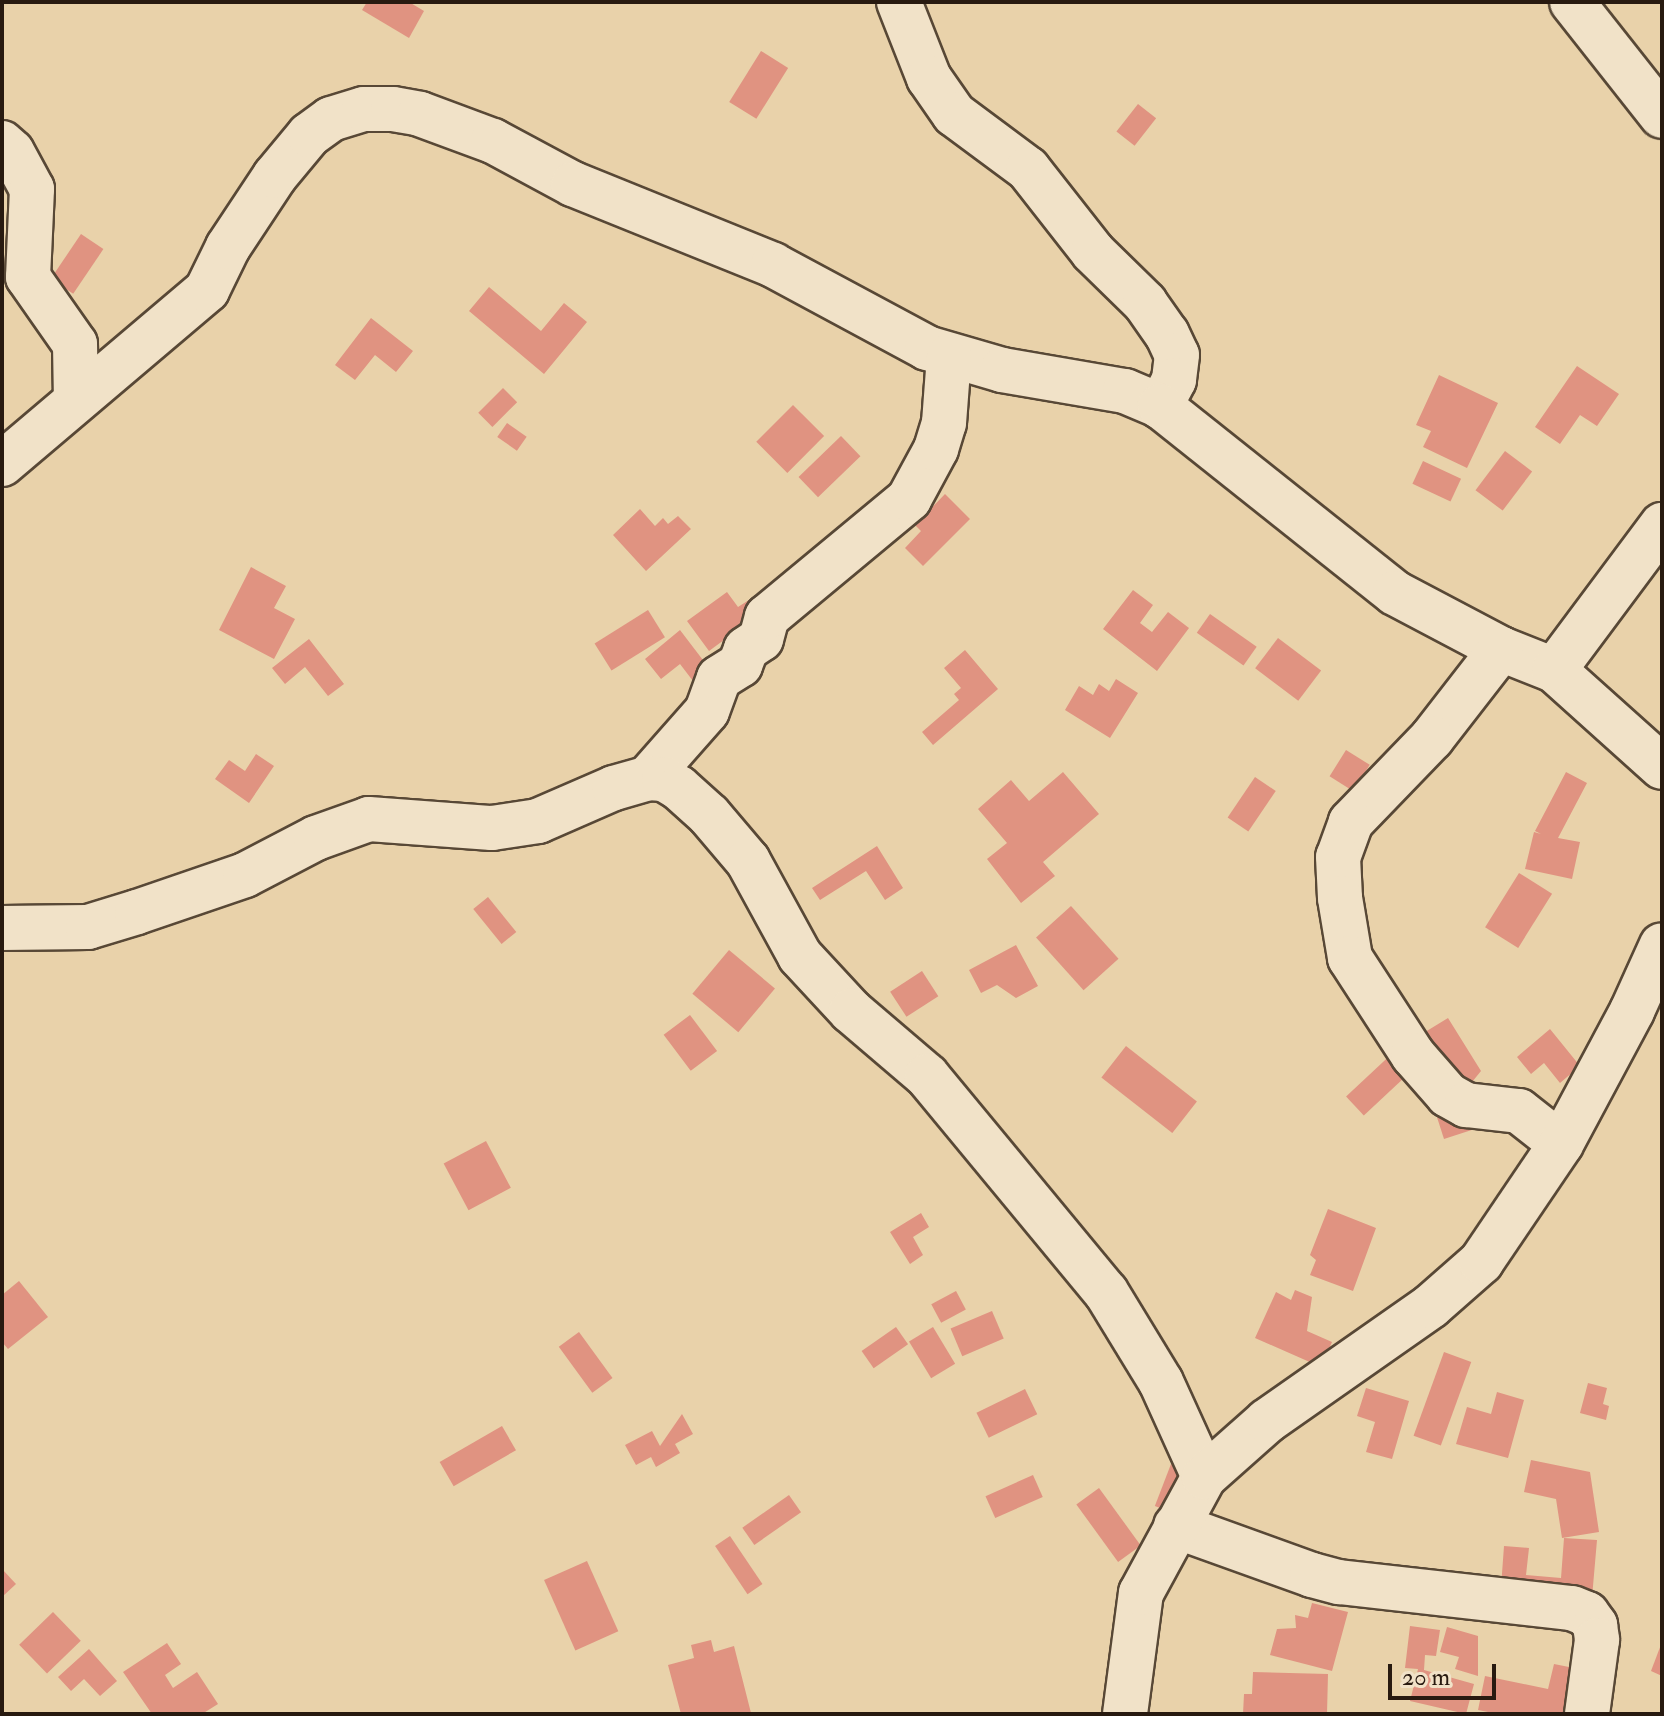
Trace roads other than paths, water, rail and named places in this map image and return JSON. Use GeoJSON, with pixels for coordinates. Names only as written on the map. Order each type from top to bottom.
{"type":"FeatureCollection","features":[{"type":"Feature","properties":{"kind":"street"},"geometry":{"type":"LineString","coordinates":[[899,2],[929,78],[954,114],[1028,169],[1093,252],[1145,303],[1167,334],[1177,355],[1174,380],[1160,406]]}},
{"type":"Feature","properties":{"kind":"street"},"geometry":{"type":"LineString","coordinates":[[1572,2],[1662,116]]}},
{"type":"Feature","properties":{"kind":"street"},"geometry":{"type":"LineString","coordinates":[[2,464],[207,290],[228,247],[275,176],[309,135],[331,119],[364,109],[420,114],[493,141],[573,184],[773,265],[910,341],[949,356],[1002,370],[1125,391],[1160,406],[1395,593],[1501,649],[1554,670],[1626,731],[1662,767]]}},
{"type":"Feature","properties":{"kind":"street"},"geometry":{"type":"LineString","coordinates":[[2,143],[12,152],[32,189],[28,277],[75,344],[76,399]]}},
{"type":"Feature","properties":{"kind":"street"},"geometry":{"type":"LineString","coordinates":[[648,778],[707,711],[719,678],[740,665],[746,649],[761,639],[767,617],[909,499],[936,449],[944,423],[949,356]]}},
{"type":"Feature","properties":{"kind":"street"},"geometry":{"type":"LineString","coordinates":[[1554,670],[1662,525]]}},
{"type":"Feature","properties":{"kind":"street"},"geometry":{"type":"LineString","coordinates":[[1501,649],[1432,738],[1351,822],[1338,857],[1340,898],[1350,958],[1371,995],[1448,1095],[1466,1105],[1519,1111],[1561,1144]]}},
{"type":"Feature","properties":{"kind":"street"},"geometry":{"type":"LineString","coordinates":[[2,928],[88,927],[245,875],[316,838],[369,819],[492,828],[522,824],[538,821],[614,788],[648,778],[664,779],[709,815],[748,861],[800,956],[851,1011],[927,1076],[1106,1292],[1161,1382],[1204,1477]]}},
{"type":"Feature","properties":{"kind":"street"},"geometry":{"type":"LineString","coordinates":[[1125,1714],[1141,1593],[1204,1477],[1267,1421],[1458,1286],[1498,1241],[1561,1144],[1625,1025],[1662,945]]}},
{"type":"Feature","properties":{"kind":"street"},"geometry":{"type":"LineString","coordinates":[[1176,1526],[1339,1582],[1572,1608],[1587,1614],[1595,1625],[1597,1640],[1587,1714]]}}]}
